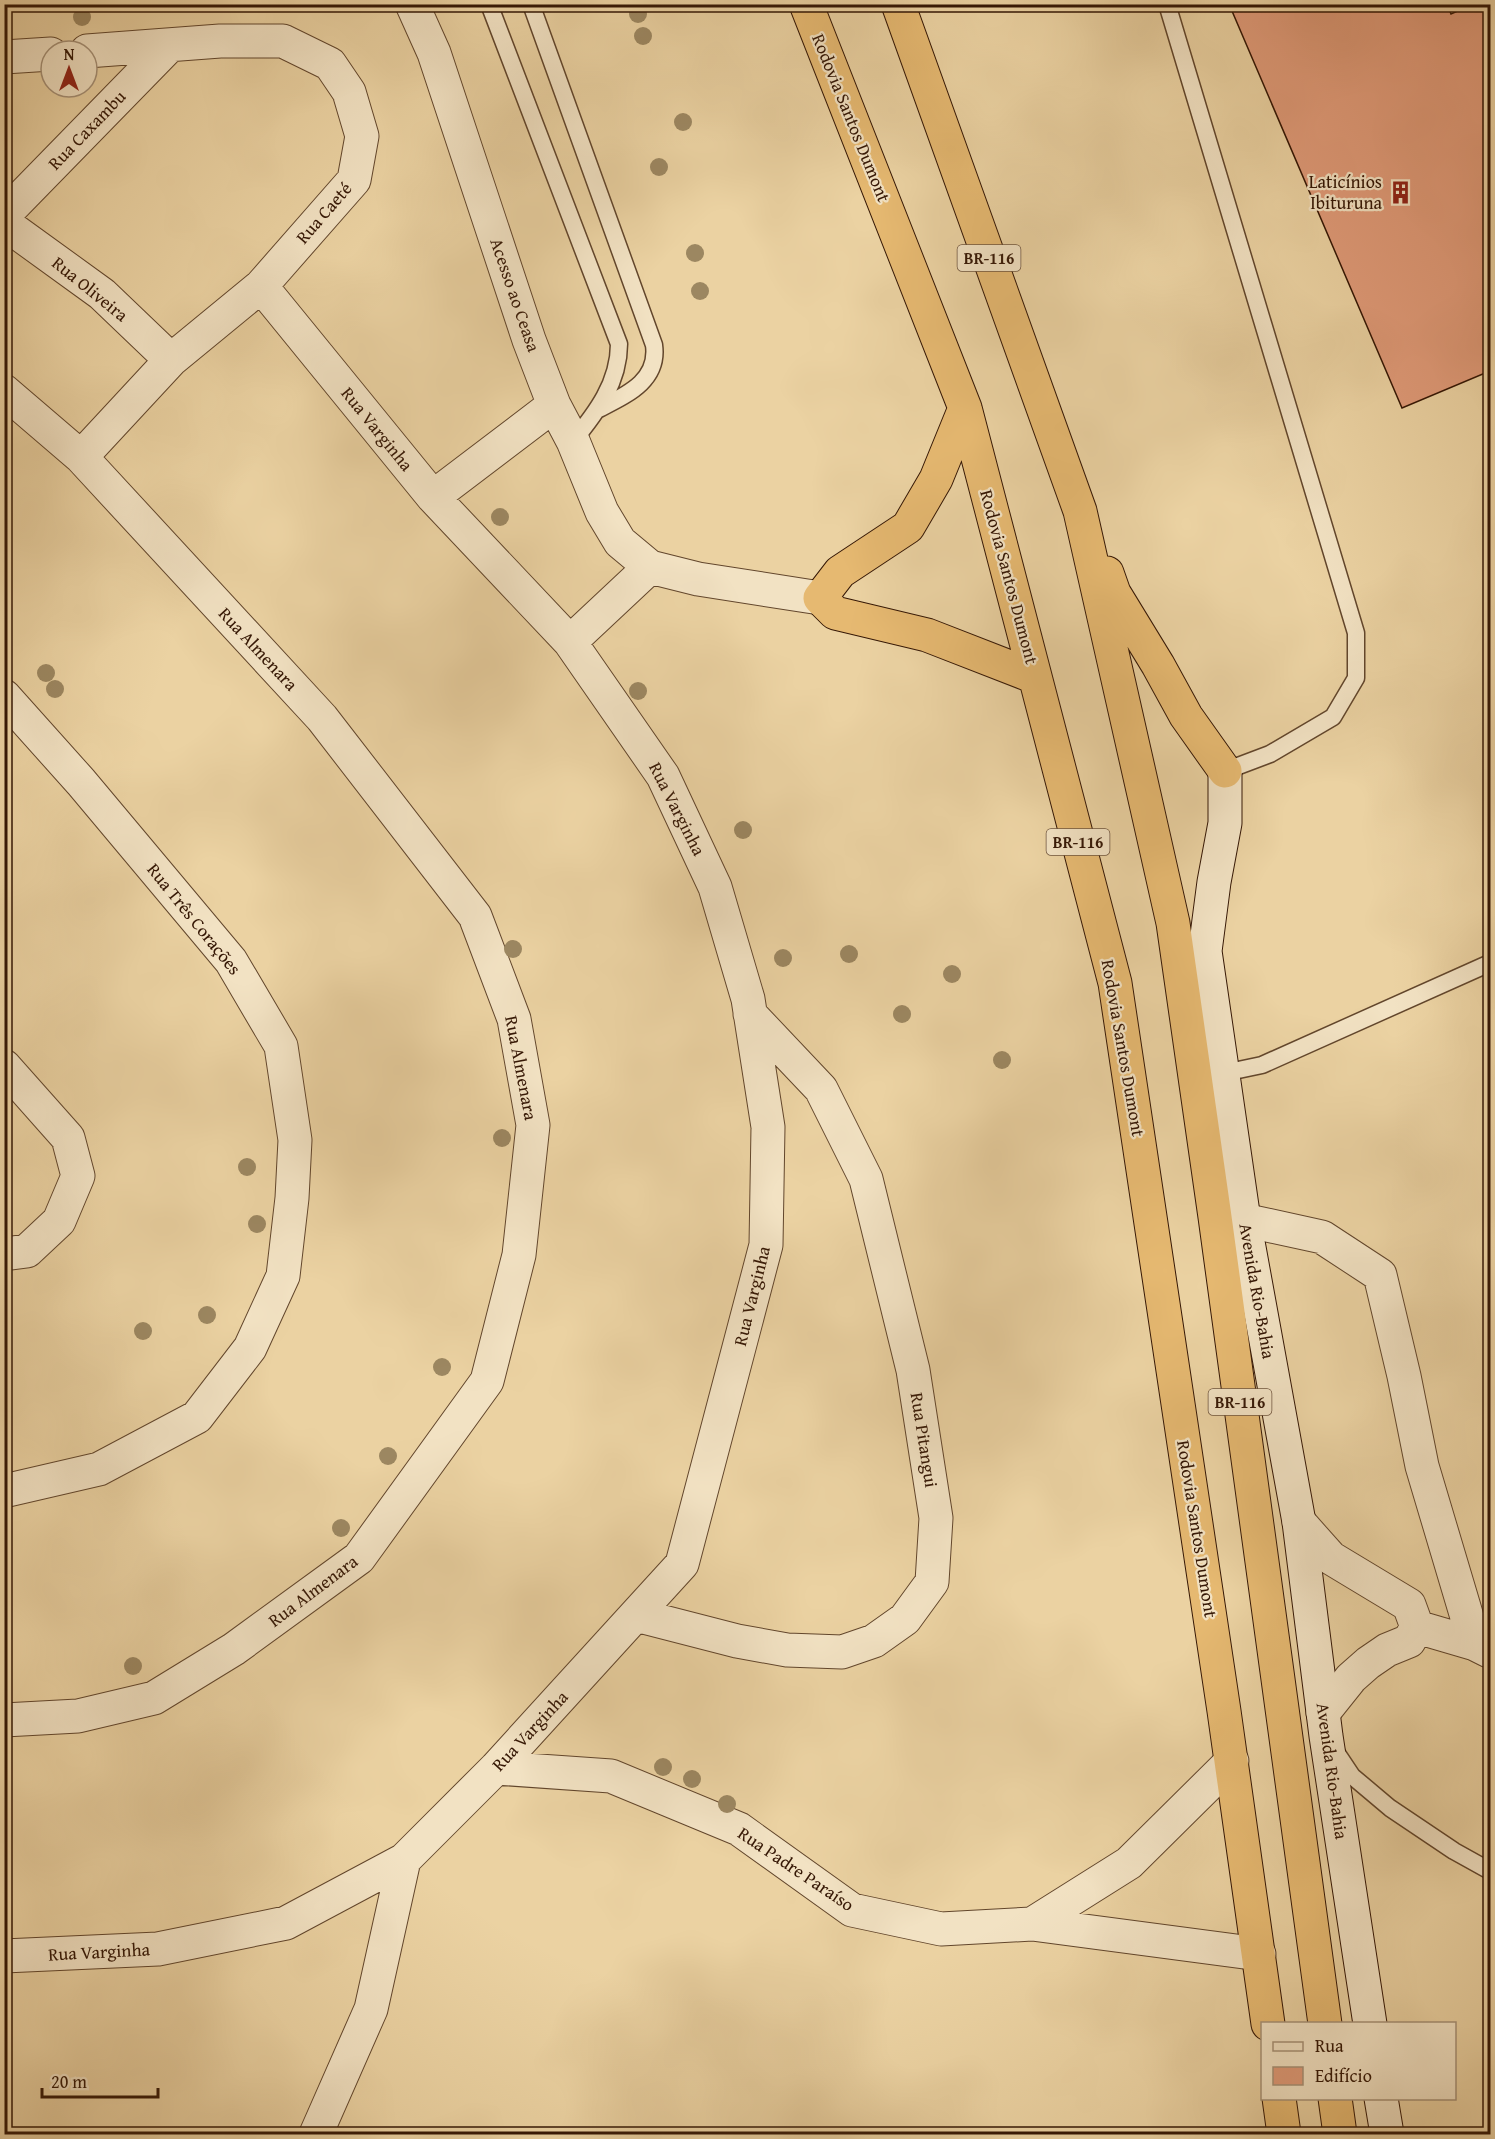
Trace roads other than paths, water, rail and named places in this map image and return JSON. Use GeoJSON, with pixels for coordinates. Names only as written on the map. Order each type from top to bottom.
{"type":"FeatureCollection","features":[{"type":"Feature","properties":{"kind":"highway","name":"Rodovia Santos Dumont"},"geometry":{"type":"LineString","coordinates":[[806,4],[965,408],[1115,983],[1232,1761],[1268,2022]]}},
{"type":"Feature","properties":{"kind":"highway","name":"BR-116"},"geometry":{"type":"LineString","coordinates":[[898,4],[1080,511],[1173,923],[1198,1098],[1229,1218],[1325,2022]]}},
{"type":"Feature","properties":{"kind":"highway"},"geometry":{"type":"LineString","coordinates":[[965,408],[936,478],[908,527],[840,572],[820,598],[836,613],[927,635],[1035,676]]}},
{"type":"Feature","properties":{"kind":"highway"},"geometry":{"type":"LineString","coordinates":[[1080,511],[1114,593],[1186,716],[1226,771]]}},
{"type":"Feature","properties":{"kind":"highway"},"geometry":{"type":"LineString","coordinates":[[1279,2100],[1284,2134]]}},
{"type":"Feature","properties":{"kind":"highway"},"geometry":{"type":"LineString","coordinates":[[1335,2100],[1340,2134]]}},
{"type":"Feature","properties":{"kind":"street","name":"Acesso ao Ceasa"},"geometry":{"type":"LineString","coordinates":[[412,4],[435,53],[529,340],[602,512],[620,542],[650,567],[698,579],[820,598]]}},
{"type":"Feature","properties":{"kind":"street","name":"Rua Caeté"},"geometry":{"type":"LineString","coordinates":[[81,457],[171,360],[261,286],[354,180],[362,136],[349,92],[330,64],[283,41],[220,41],[99,50]]}},
{"type":"Feature","properties":{"kind":"street","name":"Rua Caxambu"},"geometry":{"type":"LineString","coordinates":[[4,214],[169,46]]}},
{"type":"Feature","properties":{"kind":"street"},"geometry":{"type":"LineString","coordinates":[[4,57],[39,55]]}},
{"type":"Feature","properties":{"kind":"street","name":"Rua Oliveira"},"geometry":{"type":"LineString","coordinates":[[4,223],[102,294],[171,360]]}},
{"type":"Feature","properties":{"kind":"street","name":"Rua Varginha"},"geometry":{"type":"LineString","coordinates":[[4,1956],[158,1949],[286,1923],[405,1860],[496,1768],[682,1564],[766,1245],[768,1127],[748,999],[716,888],[663,776],[570,642],[433,496],[261,286]]}},
{"type":"Feature","properties":{"kind":"street","name":"Rua Almenara"},"geometry":{"type":"LineString","coordinates":[[4,392],[81,457],[322,718],[476,916],[514,1019],[533,1125],[519,1255],[486,1381],[359,1558],[234,1649],[154,1698],[78,1716],[4,1720]]}},
{"type":"Feature","properties":{"kind":"street"},"geometry":{"type":"LineString","coordinates":[[433,496],[555,405]]}},
{"type":"Feature","properties":{"kind":"street"},"geometry":{"type":"LineString","coordinates":[[570,642],[650,567]]}},
{"type":"Feature","properties":{"kind":"street","name":"Rua Três Corações"},"geometry":{"type":"LineString","coordinates":[[4,696],[81,782],[231,961],[281,1046],[295,1140],[292,1198],[283,1276],[250,1348],[197,1417],[99,1469],[4,1491]]}},
{"type":"Feature","properties":{"kind":"street","name":"Avenida Rio-Bahia"},"geometry":{"type":"LineString","coordinates":[[1226,771],[1225,823],[1205,951],[1224,1073],[1229,1218],[1299,1522],[1324,1724],[1370,2022]]}},
{"type":"Feature","properties":{"kind":"street","name":"Rua Pitangui"},"geometry":{"type":"LineString","coordinates":[[636,1616],[737,1641],[787,1650],[842,1652],[874,1641],[905,1619],[932,1582],[936,1518],[913,1370],[866,1179],[821,1089],[750,1014]]}},
{"type":"Feature","properties":{"kind":"street"},"geometry":{"type":"LineString","coordinates":[[4,1066],[68,1138],[78,1176],[59,1221],[27,1251],[4,1254]]}},
{"type":"Feature","properties":{"kind":"street"},"geometry":{"type":"LineString","coordinates":[[1229,1218],[1322,1237],[1380,1275],[1422,1466],[1483,1648]]}},
{"type":"Feature","properties":{"kind":"street"},"geometry":{"type":"LineString","coordinates":[[1299,1522],[1331,1558],[1409,1605],[1417,1627]]}},
{"type":"Feature","properties":{"kind":"street"},"geometry":{"type":"LineString","coordinates":[[1417,1627],[1483,1648]]}},
{"type":"Feature","properties":{"kind":"street"},"geometry":{"type":"LineString","coordinates":[[1324,1724],[1351,1678],[1387,1650],[1408,1641],[1417,1627]]}},
{"type":"Feature","properties":{"kind":"street","name":"Rua Padre Paraíso"},"geometry":{"type":"LineString","coordinates":[[1032,1924],[1129,1863],[1232,1761]]}},
{"type":"Feature","properties":{"kind":"street","name":"Rua Padre Paraíso"},"geometry":{"type":"LineString","coordinates":[[496,1768],[611,1776],[739,1829],[852,1910],[941,1929],[1032,1924],[1258,1954]]}},
{"type":"Feature","properties":{"kind":"street"},"geometry":{"type":"LineString","coordinates":[[316,2134],[371,2009],[405,1860]]}},
{"type":"Feature","properties":{"kind":"street"},"geometry":{"type":"LineString","coordinates":[[1381,2100],[1387,2134]]}},
{"type":"Feature","properties":{"kind":"lane"},"geometry":{"type":"LineString","coordinates":[[489,4],[619,344],[616,372],[599,409],[573,441]]}},
{"type":"Feature","properties":{"kind":"lane"},"geometry":{"type":"LineString","coordinates":[[531,4],[654,345],[656,358],[652,370],[633,391],[599,409]]}},
{"type":"Feature","properties":{"kind":"lane"},"geometry":{"type":"LineString","coordinates":[[1167,4],[1356,633],[1356,678],[1333,717],[1270,754],[1226,771]]}},
{"type":"Feature","properties":{"kind":"lane"},"geometry":{"type":"LineString","coordinates":[[1198,1098],[1205,1088],[1224,1073],[1262,1065],[1491,963]]}},
{"type":"Feature","properties":{"kind":"lane"},"geometry":{"type":"LineString","coordinates":[[1324,1724],[1352,1776],[1390,1808],[1454,1851],[1491,1871]]}},
{"type":"Feature","properties":{"kind":"place","name":"Laticínios Ibituruna"},"geometry":{"type":"Point","coordinates":[1400,192]}}]}
